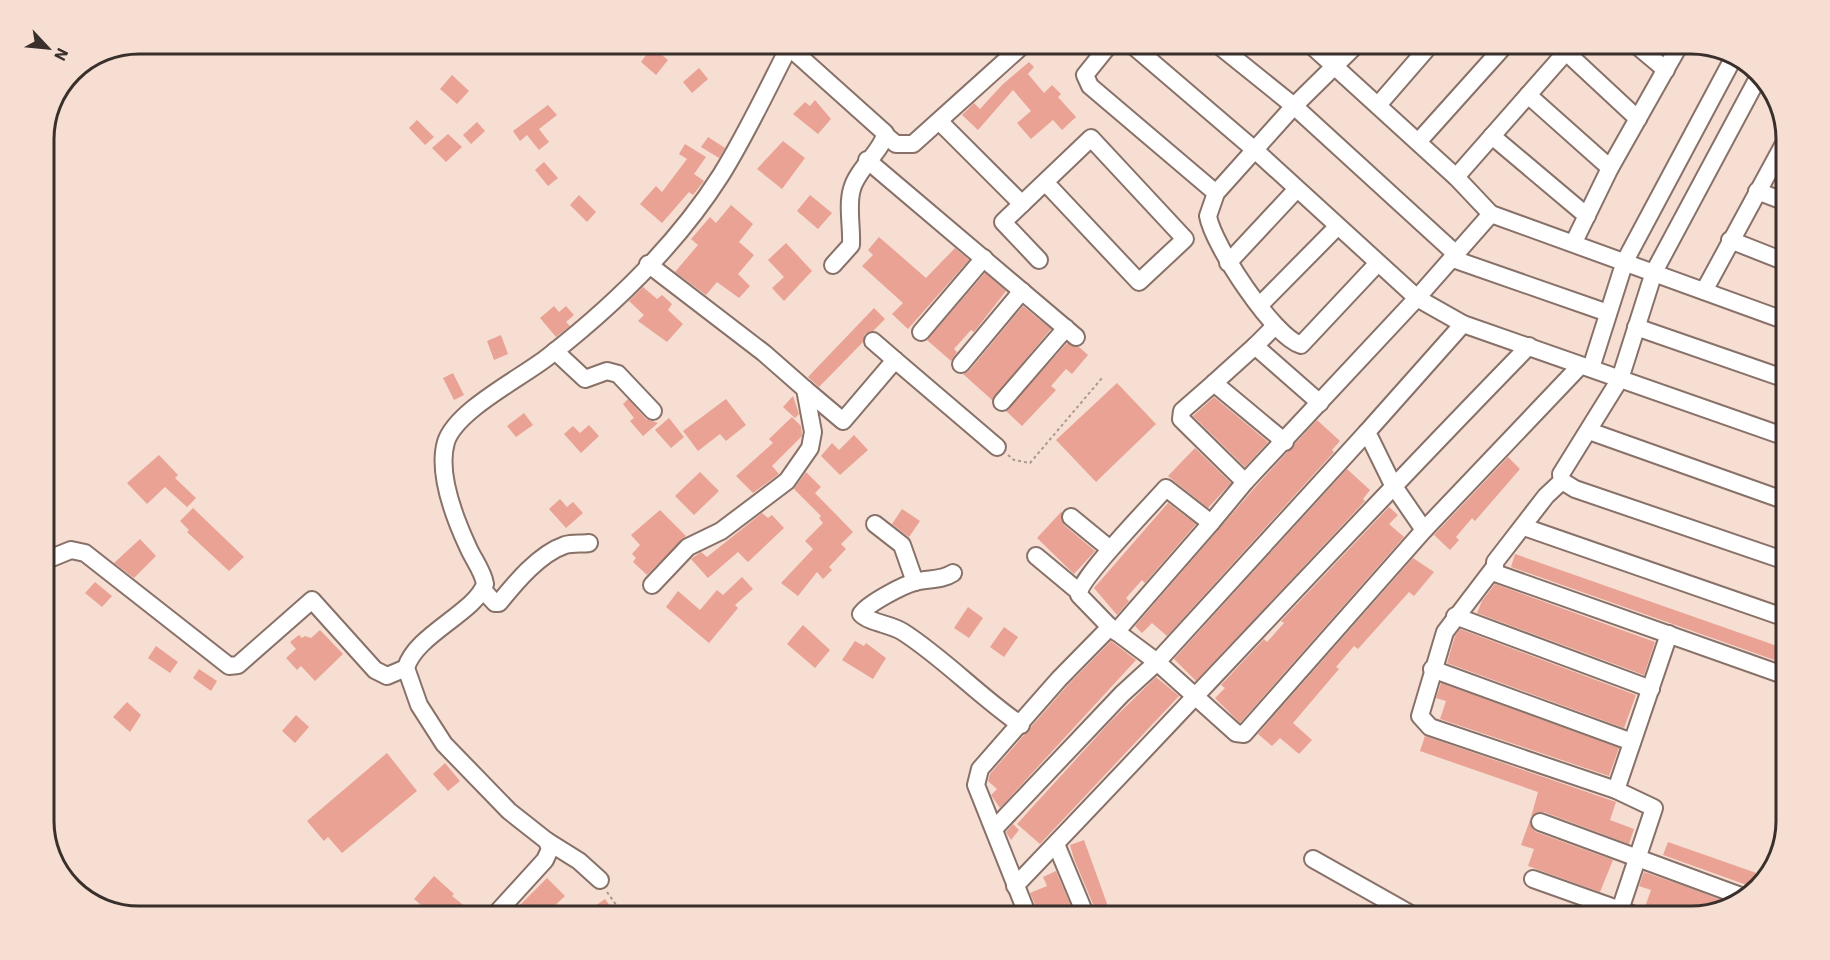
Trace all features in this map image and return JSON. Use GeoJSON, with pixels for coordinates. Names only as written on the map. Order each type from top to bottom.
{"type":"FeatureCollection","features":[{"type":"Feature","properties":{"kind":"street"},"geometry":{"type":"LineString","coordinates":[[600,880],[579,861],[509,811],[444,744],[419,705],[406,668],[412,653],[483,590],[484,580],[467,546],[448,488],[444,461],[446,444],[460,420],[555,351],[618,295],[690,219],[720,176],[752,120],[783,54]]}},
{"type":"Feature","properties":{"kind":"street"},"geometry":{"type":"LineString","coordinates":[[797,54],[896,144],[913,144],[1013,54]]}},
{"type":"Feature","properties":{"kind":"street"},"geometry":{"type":"LineString","coordinates":[[1102,54],[1085,75],[1090,86],[1216,193]]}},
{"type":"Feature","properties":{"kind":"street"},"geometry":{"type":"LineString","coordinates":[[1143,54],[1256,151],[1377,264],[1417,298],[1463,324],[1776,433]]}},
{"type":"Feature","properties":{"kind":"street"},"geometry":{"type":"LineString","coordinates":[[1229,54],[1294,106],[1455,257],[1608,313]]}},
{"type":"Feature","properties":{"kind":"street"},"geometry":{"type":"LineString","coordinates":[[1321,54],[1456,177],[1491,214],[1574,242],[1776,317]]}},
{"type":"Feature","properties":{"kind":"street"},"geometry":{"type":"LineString","coordinates":[[1348,54],[1294,106],[1216,193],[1208,216],[1228,263],[1274,327],[1296,344],[1304,343],[1377,264]]}},
{"type":"Feature","properties":{"kind":"street"},"geometry":{"type":"LineString","coordinates":[[1378,104],[1422,54]]}},
{"type":"Feature","properties":{"kind":"street"},"geometry":{"type":"LineString","coordinates":[[1418,142],[1497,54]]}},
{"type":"Feature","properties":{"kind":"street"},"geometry":{"type":"LineString","coordinates":[[1456,177],[1565,54]]}},
{"type":"Feature","properties":{"kind":"street"},"geometry":{"type":"LineString","coordinates":[[1576,54],[1638,119]]}},
{"type":"Feature","properties":{"kind":"street"},"geometry":{"type":"LineString","coordinates":[[1647,54],[1666,70]]}},
{"type":"Feature","properties":{"kind":"street"},"geometry":{"type":"LineString","coordinates":[[1574,242],[1610,168],[1675,54]]}},
{"type":"Feature","properties":{"kind":"street"},"geometry":{"type":"LineString","coordinates":[[1036,556],[1078,591],[1079,595],[1113,629],[1157,662],[1236,733],[1246,733],[1424,530],[1588,368],[1627,262],[1730,64]]}},
{"type":"Feature","properties":{"kind":"street"},"geometry":{"type":"LineString","coordinates":[[1562,481],[1561,474],[1568,459],[1589,431],[1618,378],[1652,271],[1755,83]]}},
{"type":"Feature","properties":{"kind":"street"},"geometry":{"type":"LineString","coordinates":[[1528,95],[1610,168]]}},
{"type":"Feature","properties":{"kind":"street"},"geometry":{"type":"LineString","coordinates":[[940,122],[1022,204]]}},
{"type":"Feature","properties":{"kind":"street"},"geometry":{"type":"LineString","coordinates":[[833,265],[850,248],[851,192],[867,160],[885,135]]}},
{"type":"Feature","properties":{"kind":"street"},"geometry":{"type":"LineString","coordinates":[[1492,136],[1587,216]]}},
{"type":"Feature","properties":{"kind":"street"},"geometry":{"type":"LineString","coordinates":[[1039,260],[1003,222],[1091,138],[1185,239],[1139,282],[1045,182]]}},
{"type":"Feature","properties":{"kind":"street"},"geometry":{"type":"LineString","coordinates":[[867,160],[1071,332],[1002,402]]}},
{"type":"Feature","properties":{"kind":"street"},"geometry":{"type":"LineString","coordinates":[[1704,291],[1776,160]]}},
{"type":"Feature","properties":{"kind":"street"},"geometry":{"type":"LineString","coordinates":[[1228,263],[1296,190]]}},
{"type":"Feature","properties":{"kind":"street"},"geometry":{"type":"LineString","coordinates":[[1757,191],[1776,198]]}},
{"type":"Feature","properties":{"kind":"street"},"geometry":{"type":"LineString","coordinates":[[1024,906],[976,785],[976,777],[980,769],[1059,679],[1113,629],[1211,523],[1245,482],[1285,442],[1455,257],[1491,214]]}},
{"type":"Feature","properties":{"kind":"street"},"geometry":{"type":"LineString","coordinates":[[1260,305],[1337,227]]}},
{"type":"Feature","properties":{"kind":"street"},"geometry":{"type":"LineString","coordinates":[[1730,240],[1776,258]]}},
{"type":"Feature","properties":{"kind":"street"},"geometry":{"type":"LineString","coordinates":[[921,332],[984,258]]}},
{"type":"Feature","properties":{"kind":"street"},"geometry":{"type":"LineString","coordinates":[[648,264],[764,353],[843,421],[895,360]]}},
{"type":"Feature","properties":{"kind":"street"},"geometry":{"type":"LineString","coordinates":[[961,364],[1022,291]]}},
{"type":"Feature","properties":{"kind":"street"},"geometry":{"type":"LineString","coordinates":[[994,829],[1122,694],[1157,662],[1463,324]]}},
{"type":"Feature","properties":{"kind":"street"},"geometry":{"type":"LineString","coordinates":[[1245,482],[1180,419],[1182,411],[1274,327]]}},
{"type":"Feature","properties":{"kind":"street"},"geometry":{"type":"LineString","coordinates":[[1636,327],[1776,376]]}},
{"type":"Feature","properties":{"kind":"street"},"geometry":{"type":"LineString","coordinates":[[873,341],[997,447]]}},
{"type":"Feature","properties":{"kind":"street"},"geometry":{"type":"LineString","coordinates":[[1255,346],[1320,403]]}},
{"type":"Feature","properties":{"kind":"street"},"geometry":{"type":"LineString","coordinates":[[1015,886],[1197,698],[1393,485],[1528,346]]}},
{"type":"Feature","properties":{"kind":"street"},"geometry":{"type":"LineString","coordinates":[[555,351],[585,379],[607,371],[618,374],[653,411]]}},
{"type":"Feature","properties":{"kind":"street"},"geometry":{"type":"LineString","coordinates":[[1214,383],[1285,442]]}},
{"type":"Feature","properties":{"kind":"street"},"geometry":{"type":"LineString","coordinates":[[652,585],[687,547],[727,527],[792,474],[806,456],[813,439],[813,424],[805,389]]}},
{"type":"Feature","properties":{"kind":"street"},"geometry":{"type":"LineString","coordinates":[[1589,431],[1776,497]]}},
{"type":"Feature","properties":{"kind":"street"},"geometry":{"type":"LineString","coordinates":[[1367,432],[1393,485],[1424,530]]}},
{"type":"Feature","properties":{"kind":"street"},"geometry":{"type":"LineString","coordinates":[[1562,481],[1546,496],[1445,632],[1432,669],[1420,716],[1423,722],[1616,790],[1654,808],[1622,906]]}},
{"type":"Feature","properties":{"kind":"street"},"geometry":{"type":"LineString","coordinates":[[1562,481],[1575,489],[1776,558]]}},
{"type":"Feature","properties":{"kind":"street"},"geometry":{"type":"LineString","coordinates":[[1078,591],[1110,549],[1166,488],[1211,523]]}},
{"type":"Feature","properties":{"kind":"street"},"geometry":{"type":"LineString","coordinates":[[1071,517],[1110,549]]}},
{"type":"Feature","properties":{"kind":"street"},"geometry":{"type":"LineString","coordinates":[[875,524],[902,545],[915,582]]}},
{"type":"Feature","properties":{"kind":"street"},"geometry":{"type":"LineString","coordinates":[[1524,527],[1776,615]]}},
{"type":"Feature","properties":{"kind":"street"},"geometry":{"type":"LineString","coordinates":[[483,590],[495,603],[500,603],[522,577],[545,558],[565,545],[589,543]]}},
{"type":"Feature","properties":{"kind":"street"},"geometry":{"type":"LineString","coordinates":[[54,557],[71,550],[85,553],[229,666],[237,665],[312,600],[375,670],[387,676],[406,668]]}},
{"type":"Feature","properties":{"kind":"street"},"geometry":{"type":"LineString","coordinates":[[1493,568],[1495,573],[1776,672]]}},
{"type":"Feature","properties":{"kind":"street"},"geometry":{"type":"LineString","coordinates":[[953,573],[946,578],[915,582],[871,604],[861,614],[902,632],[948,666],[997,710],[1021,725]]}},
{"type":"Feature","properties":{"kind":"street"},"geometry":{"type":"LineString","coordinates":[[1455,616],[1651,689]]}},
{"type":"Feature","properties":{"kind":"street"},"geometry":{"type":"LineString","coordinates":[[1616,790],[1669,634]]}},
{"type":"Feature","properties":{"kind":"street"},"geometry":{"type":"LineString","coordinates":[[1432,669],[1632,742]]}},
{"type":"Feature","properties":{"kind":"street"},"geometry":{"type":"LineString","coordinates":[[1540,822],[1734,894]]}},
{"type":"Feature","properties":{"kind":"street"},"geometry":{"type":"LineString","coordinates":[[503,906],[545,860],[550,849],[548,841]]}},
{"type":"Feature","properties":{"kind":"street"},"geometry":{"type":"LineString","coordinates":[[1056,844],[1082,906]]}},
{"type":"Feature","properties":{"kind":"street"},"geometry":{"type":"LineString","coordinates":[[1313,859],[1396,906]]}},
{"type":"Feature","properties":{"kind":"street"},"geometry":{"type":"LineString","coordinates":[[1533,879],[1599,906]]}},
{"type":"Feature","properties":{"kind":"path"},"geometry":{"type":"LineString","coordinates":[[997,447],[1014,460],[1030,463],[1102,378]]}},
{"type":"Feature","properties":{"kind":"path"},"geometry":{"type":"LineString","coordinates":[[600,880],[617,906]]}},
{"type":"Feature","properties":{"kind":"building"},"geometry":{"type":"Polygon","coordinates":[[[647,54],[661,54],[668,60],[656,75],[641,62],[647,54]]]}},
{"type":"Feature","properties":{"kind":"building"},"geometry":{"type":"Polygon","coordinates":[[[1029,62],[1034,67],[1028,74],[1044,93],[1052,85],[1061,94],[1058,97],[1076,117],[1062,130],[1053,120],[1031,139],[1017,123],[1031,111],[1013,90],[978,130],[962,115],[974,103],[980,109],[1002,85],[1029,62]]]}},
{"type":"Feature","properties":{"kind":"building"},"geometry":{"type":"Polygon","coordinates":[[[699,68],[708,79],[692,93],[683,82],[699,68]]]}},
{"type":"Feature","properties":{"kind":"building"},"geometry":{"type":"Polygon","coordinates":[[[452,75],[469,91],[457,104],[440,89],[452,75]]]}},
{"type":"Feature","properties":{"kind":"building"},"geometry":{"type":"Polygon","coordinates":[[[815,100],[831,119],[818,134],[793,114],[805,102],[810,106],[815,100]]]}},
{"type":"Feature","properties":{"kind":"building"},"geometry":{"type":"Polygon","coordinates":[[[548,105],[557,115],[539,129],[549,142],[539,150],[527,135],[520,141],[513,131],[548,105]]]}},
{"type":"Feature","properties":{"kind":"building"},"geometry":{"type":"Polygon","coordinates":[[[417,120],[434,137],[425,145],[409,128],[417,120]]]}},
{"type":"Feature","properties":{"kind":"building"},"geometry":{"type":"Polygon","coordinates":[[[477,122],[485,131],[471,144],[463,135],[477,122]]]}},
{"type":"Feature","properties":{"kind":"building"},"geometry":{"type":"Polygon","coordinates":[[[448,134],[462,147],[446,162],[432,148],[448,134]]]}},
{"type":"Feature","properties":{"kind":"building"},"geometry":{"type":"Polygon","coordinates":[[[708,137],[725,148],[719,158],[701,147],[708,137]]]}},
{"type":"Feature","properties":{"kind":"building"},"geometry":{"type":"Polygon","coordinates":[[[783,141],[805,158],[782,189],[757,169],[783,141]]]}},
{"type":"Feature","properties":{"kind":"building"},"geometry":{"type":"Polygon","coordinates":[[[685,144],[706,157],[694,174],[704,181],[693,195],[689,192],[662,223],[640,204],[656,186],[662,192],[687,159],[679,154],[685,144]]]}},
{"type":"Feature","properties":{"kind":"building"},"geometry":{"type":"Polygon","coordinates":[[[544,162],[558,178],[548,186],[535,170],[544,162]]]}},
{"type":"Feature","properties":{"kind":"building"},"geometry":{"type":"Polygon","coordinates":[[[579,195],[596,212],[587,222],[570,205],[579,195]]]}},
{"type":"Feature","properties":{"kind":"building"},"geometry":{"type":"Polygon","coordinates":[[[810,195],[832,213],[818,229],[797,211],[810,195]]]}},
{"type":"Feature","properties":{"kind":"building"},"geometry":{"type":"Polygon","coordinates":[[[731,205],[753,224],[739,242],[754,255],[738,274],[750,286],[739,298],[717,282],[706,295],[675,272],[698,245],[691,239],[710,217],[716,223],[731,205]]]}},
{"type":"Feature","properties":{"kind":"building"},"geometry":{"type":"Polygon","coordinates":[[[879,237],[926,278],[955,248],[969,260],[908,329],[892,314],[903,303],[862,266],[873,255],[868,250],[879,237]]]}},
{"type":"Feature","properties":{"kind":"building"},"geometry":{"type":"Polygon","coordinates":[[[786,243],[812,271],[784,301],[772,288],[784,277],[768,260],[786,243]]]}},
{"type":"Feature","properties":{"kind":"building"},"geometry":{"type":"Polygon","coordinates":[[[985,273],[1006,291],[974,332],[971,330],[954,349],[957,352],[951,361],[927,340],[985,273]]]}},
{"type":"Feature","properties":{"kind":"building"},"geometry":{"type":"Polygon","coordinates":[[[643,287],[657,299],[662,295],[672,304],[668,310],[683,324],[667,342],[638,321],[644,315],[629,301],[643,287]]]}},
{"type":"Feature","properties":{"kind":"building"},"geometry":{"type":"Polygon","coordinates":[[[554,306],[559,312],[566,306],[574,315],[566,322],[570,326],[556,337],[540,318],[554,306]]]}},
{"type":"Feature","properties":{"kind":"building"},"geometry":{"type":"Polygon","coordinates":[[[1023,306],[1051,329],[992,400],[963,374],[969,371],[1023,306]]]}},
{"type":"Feature","properties":{"kind":"building"},"geometry":{"type":"Polygon","coordinates":[[[874,308],[885,319],[873,331],[865,334],[863,342],[819,387],[808,377],[874,308]]]}},
{"type":"Feature","properties":{"kind":"building"},"geometry":{"type":"Polygon","coordinates":[[[501,335],[508,354],[494,360],[487,341],[501,335]]]}},
{"type":"Feature","properties":{"kind":"building"},"geometry":{"type":"Polygon","coordinates":[[[1067,343],[1079,347],[1088,355],[1072,374],[1066,369],[1051,386],[1056,390],[1022,426],[1006,411],[1067,343]]]}},
{"type":"Feature","properties":{"kind":"building"},"geometry":{"type":"Polygon","coordinates":[[[453,373],[464,395],[454,400],[443,378],[453,373]]]}},
{"type":"Feature","properties":{"kind":"building"},"geometry":{"type":"Polygon","coordinates":[[[1117,383],[1156,424],[1096,482],[1056,440],[1117,383]]]}},
{"type":"Feature","properties":{"kind":"building"},"geometry":{"type":"Polygon","coordinates":[[[793,396],[799,414],[795,418],[783,407],[793,396]]]}},
{"type":"Feature","properties":{"kind":"building"},"geometry":{"type":"Polygon","coordinates":[[[1214,397],[1268,442],[1245,467],[1193,416],[1214,397]]]}},
{"type":"Feature","properties":{"kind":"building"},"geometry":{"type":"Polygon","coordinates":[[[628,399],[646,419],[658,423],[643,436],[630,421],[634,418],[623,404],[628,399]]]}},
{"type":"Feature","properties":{"kind":"building"},"geometry":{"type":"Polygon","coordinates":[[[726,399],[746,425],[726,441],[720,434],[698,451],[683,431],[726,399]]]}},
{"type":"Feature","properties":{"kind":"building"},"geometry":{"type":"Polygon","coordinates":[[[524,413],[533,425],[516,437],[507,426],[524,413]]]}},
{"type":"Feature","properties":{"kind":"building"},"geometry":{"type":"Polygon","coordinates":[[[792,417],[801,426],[802,436],[772,466],[779,474],[753,493],[736,476],[773,443],[769,439],[792,417]]]}},
{"type":"Feature","properties":{"kind":"building"},"geometry":{"type":"Polygon","coordinates":[[[669,418],[684,437],[671,448],[655,430],[669,418]]]}},
{"type":"Feature","properties":{"kind":"building"},"geometry":{"type":"Polygon","coordinates":[[[1317,420],[1340,441],[1332,450],[1334,452],[1167,636],[1152,623],[1142,633],[1135,626],[1258,484],[1317,420]]]}},
{"type":"Feature","properties":{"kind":"building"},"geometry":{"type":"Polygon","coordinates":[[[589,425],[599,436],[581,453],[564,434],[573,426],[580,433],[589,425]]]}},
{"type":"Feature","properties":{"kind":"building"},"geometry":{"type":"Polygon","coordinates":[[[854,435],[868,450],[840,475],[821,456],[832,443],[839,450],[854,435]]]}},
{"type":"Feature","properties":{"kind":"building"},"geometry":{"type":"Polygon","coordinates":[[[1195,448],[1231,483],[1208,508],[1168,476],[1195,448]]]}},
{"type":"Feature","properties":{"kind":"building"},"geometry":{"type":"Polygon","coordinates":[[[159,455],[178,475],[175,478],[196,498],[187,507],[165,487],[147,504],[127,483],[159,455]]]}},
{"type":"Feature","properties":{"kind":"building"},"geometry":{"type":"Polygon","coordinates":[[[1508,457],[1520,469],[1475,521],[1472,518],[1456,537],[1459,540],[1450,550],[1434,535],[1508,457]]]}},
{"type":"Feature","properties":{"kind":"building"},"geometry":{"type":"Polygon","coordinates":[[[1347,469],[1370,490],[1363,499],[1365,501],[1196,681],[1174,659],[1347,469]]]}},
{"type":"Feature","properties":{"kind":"building"},"geometry":{"type":"Polygon","coordinates":[[[700,472],[719,491],[694,515],[675,496],[700,472]]]}},
{"type":"Feature","properties":{"kind":"building"},"geometry":{"type":"Polygon","coordinates":[[[806,472],[821,487],[815,493],[853,532],[841,544],[846,549],[829,567],[832,570],[823,579],[817,572],[798,596],[781,583],[813,549],[805,541],[823,523],[819,518],[821,516],[794,489],[806,472]]]}},
{"type":"Feature","properties":{"kind":"building"},"geometry":{"type":"Polygon","coordinates":[[[560,499],[567,507],[573,502],[583,513],[566,528],[549,509],[560,499]]]}},
{"type":"Feature","properties":{"kind":"building"},"geometry":{"type":"Polygon","coordinates":[[[1168,503],[1196,524],[1145,583],[1142,580],[1126,598],[1129,601],[1117,615],[1094,588],[1168,503]]]}},
{"type":"Feature","properties":{"kind":"building"},"geometry":{"type":"Polygon","coordinates":[[[1389,507],[1398,515],[1389,524],[1404,537],[1240,723],[1215,698],[1225,688],[1221,685],[1264,639],[1267,642],[1284,623],[1281,621],[1389,507]]]}},
{"type":"Feature","properties":{"kind":"building"},"geometry":{"type":"Polygon","coordinates":[[[193,508],[244,557],[229,571],[187,532],[189,530],[180,521],[193,508]]]}},
{"type":"Feature","properties":{"kind":"building"},"geometry":{"type":"Polygon","coordinates":[[[902,509],[920,521],[909,537],[892,524],[902,509]]]}},
{"type":"Feature","properties":{"kind":"building"},"geometry":{"type":"Polygon","coordinates":[[[660,510],[686,536],[647,575],[633,562],[636,558],[632,554],[640,545],[631,535],[660,510]]]}},
{"type":"Feature","properties":{"kind":"building"},"geometry":{"type":"Polygon","coordinates":[[[1062,511],[1064,525],[1095,551],[1074,574],[1037,538],[1062,511]]]}},
{"type":"Feature","properties":{"kind":"building"},"geometry":{"type":"Polygon","coordinates":[[[762,513],[768,518],[772,515],[784,528],[748,562],[738,552],[708,578],[691,559],[701,552],[707,557],[762,513]]]}},
{"type":"Feature","properties":{"kind":"building"},"geometry":{"type":"Polygon","coordinates":[[[140,539],[156,556],[134,578],[114,563],[140,539]]]}},
{"type":"Feature","properties":{"kind":"building"},"geometry":{"type":"Polygon","coordinates":[[[1515,554],[1776,645],[1776,660],[1511,567],[1515,554]]]}},
{"type":"Feature","properties":{"kind":"building"},"geometry":{"type":"Polygon","coordinates":[[[1413,558],[1434,572],[1414,596],[1409,592],[1358,649],[1354,646],[1336,667],[1339,669],[1293,723],[1312,740],[1299,754],[1280,738],[1272,746],[1258,734],[1413,558]]]}},
{"type":"Feature","properties":{"kind":"building"},"geometry":{"type":"Polygon","coordinates":[[[742,577],[753,589],[735,605],[738,608],[709,643],[666,607],[678,591],[700,610],[717,590],[723,595],[742,577]]]}},
{"type":"Feature","properties":{"kind":"building"},"geometry":{"type":"Polygon","coordinates":[[[95,582],[112,596],[102,607],[85,593],[95,582]]]}},
{"type":"Feature","properties":{"kind":"building"},"geometry":{"type":"Polygon","coordinates":[[[1495,584],[1655,642],[1644,675],[1477,613],[1482,601],[1495,584]]]}},
{"type":"Feature","properties":{"kind":"building"},"geometry":{"type":"Polygon","coordinates":[[[968,607],[983,618],[969,638],[954,628],[968,607]]]}},
{"type":"Feature","properties":{"kind":"building"},"geometry":{"type":"Polygon","coordinates":[[[803,625],[830,650],[815,668],[787,644],[803,625]]]}},
{"type":"Feature","properties":{"kind":"building"},"geometry":{"type":"Polygon","coordinates":[[[1004,627],[1018,637],[1004,657],[990,647],[1004,627]]]}},
{"type":"Feature","properties":{"kind":"building"},"geometry":{"type":"Polygon","coordinates":[[[1460,629],[1636,695],[1624,728],[1447,663],[1455,636],[1460,629]]]}},
{"type":"Feature","properties":{"kind":"building"},"geometry":{"type":"Polygon","coordinates":[[[320,630],[343,654],[315,681],[301,666],[297,670],[286,658],[296,649],[290,642],[299,635],[302,638],[305,636],[311,638],[320,630]]]}},
{"type":"Feature","properties":{"kind":"building"},"geometry":{"type":"Polygon","coordinates":[[[855,641],[864,646],[866,643],[886,658],[873,679],[842,660],[855,641]]]}},
{"type":"Feature","properties":{"kind":"building"},"geometry":{"type":"Polygon","coordinates":[[[1111,641],[1136,660],[1000,808],[991,795],[997,789],[988,781],[990,774],[1067,686],[1111,641]]]}},
{"type":"Feature","properties":{"kind":"building"},"geometry":{"type":"Polygon","coordinates":[[[156,646],[178,662],[170,673],[148,658],[156,646]]]}},
{"type":"Feature","properties":{"kind":"building"},"geometry":{"type":"Polygon","coordinates":[[[199,669],[217,681],[211,691],[193,678],[199,669]]]}},
{"type":"Feature","properties":{"kind":"building"},"geometry":{"type":"Polygon","coordinates":[[[1156,677],[1179,696],[1040,844],[1017,824],[1109,723],[1156,677]]]}},
{"type":"Feature","properties":{"kind":"building"},"geometry":{"type":"Polygon","coordinates":[[[1441,683],[1619,748],[1609,776],[1440,719],[1446,701],[1436,698],[1441,683]]]}},
{"type":"Feature","properties":{"kind":"building"},"geometry":{"type":"Polygon","coordinates":[[[127,702],[141,715],[130,732],[113,717],[127,702]]]}},
{"type":"Feature","properties":{"kind":"building"},"geometry":{"type":"Polygon","coordinates":[[[296,715],[309,727],[295,743],[282,731],[296,715]]]}},
{"type":"Feature","properties":{"kind":"building"},"geometry":{"type":"Polygon","coordinates":[[[1425,736],[1616,802],[1610,820],[1634,829],[1629,844],[1544,812],[1538,812],[1531,817],[1538,792],[1420,751],[1425,736]]]}},
{"type":"Feature","properties":{"kind":"building"},"geometry":{"type":"Polygon","coordinates":[[[387,753],[417,791],[342,853],[328,837],[324,841],[307,821],[387,753]]]}},
{"type":"Feature","properties":{"kind":"building"},"geometry":{"type":"Polygon","coordinates":[[[445,763],[460,781],[448,791],[433,774],[445,763]]]}},
{"type":"Feature","properties":{"kind":"building"},"geometry":{"type":"Polygon","coordinates":[[[1530,820],[1536,832],[1613,860],[1600,892],[1528,866],[1534,849],[1521,845],[1530,820]]]}},
{"type":"Feature","properties":{"kind":"building"},"geometry":{"type":"Polygon","coordinates":[[[1013,824],[1019,830],[1011,840],[1006,832],[1013,824]]]}},
{"type":"Feature","properties":{"kind":"building"},"geometry":{"type":"Polygon","coordinates":[[[1084,840],[1108,906],[1094,906],[1070,845],[1084,840]]]}},
{"type":"Feature","properties":{"kind":"building"},"geometry":{"type":"Polygon","coordinates":[[[1668,842],[1758,873],[1747,885],[1663,855],[1668,842]]]}},
{"type":"Feature","properties":{"kind":"building"},"geometry":{"type":"Polygon","coordinates":[[[1056,871],[1071,906],[1036,906],[1030,893],[1047,886],[1043,877],[1056,871]]]}},
{"type":"Feature","properties":{"kind":"building"},"geometry":{"type":"Polygon","coordinates":[[[1644,872],[1721,900],[1691,906],[1645,906],[1651,890],[1639,886],[1644,872]]]}},
{"type":"Feature","properties":{"kind":"building"},"geometry":{"type":"Polygon","coordinates":[[[434,876],[464,906],[422,906],[414,899],[434,876]]]}},
{"type":"Feature","properties":{"kind":"building"},"geometry":{"type":"Polygon","coordinates":[[[547,878],[565,896],[554,906],[519,906],[547,878]]]}},
{"type":"Feature","properties":{"kind":"building"},"geometry":{"type":"Polygon","coordinates":[[[605,899],[610,906],[595,906],[605,899]]]}}]}
